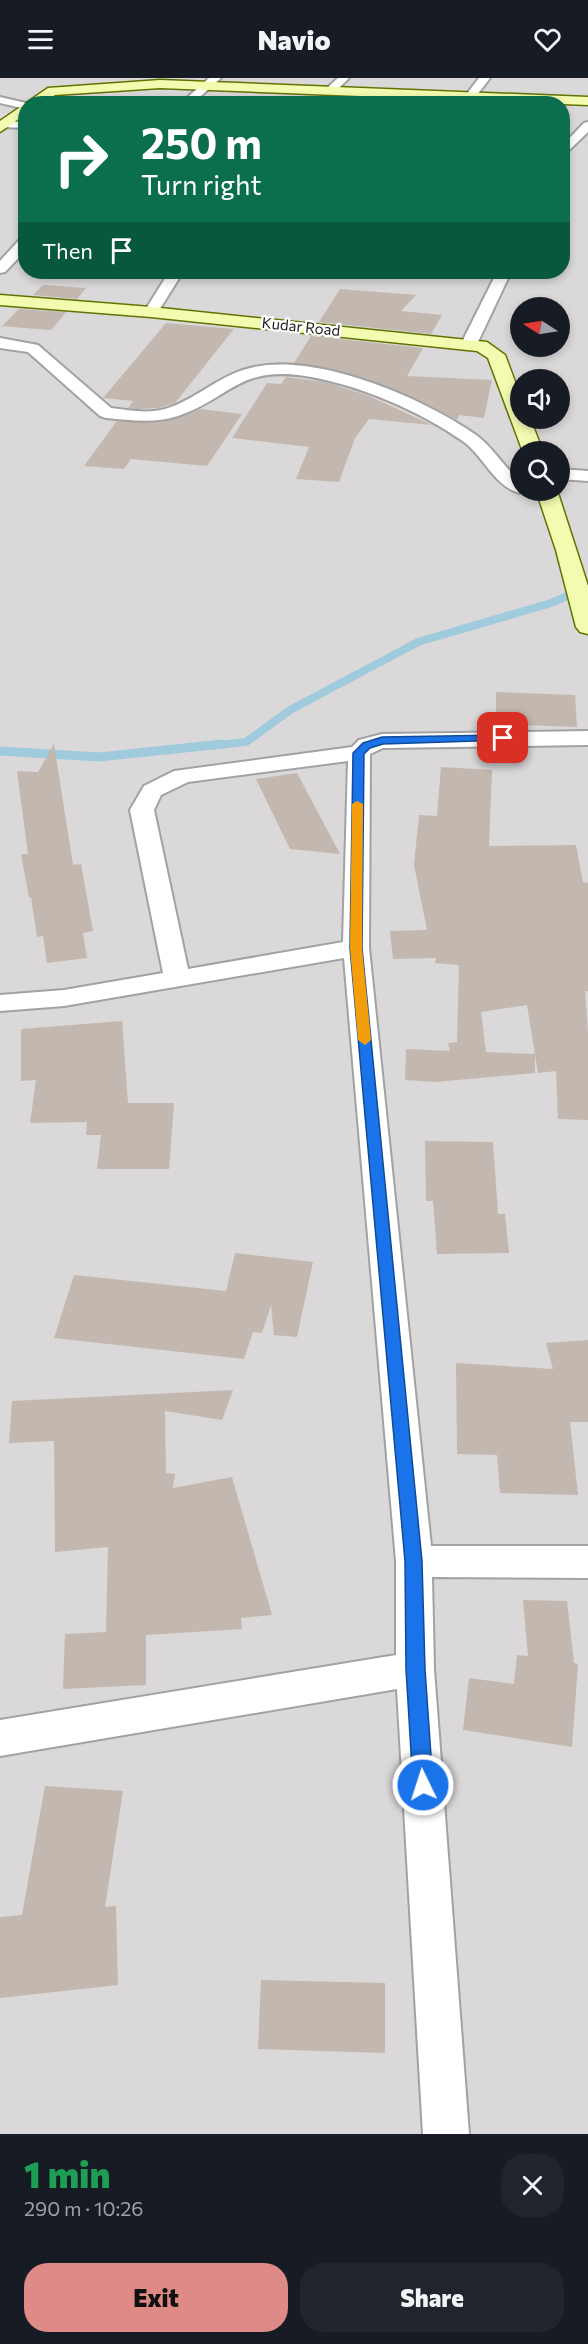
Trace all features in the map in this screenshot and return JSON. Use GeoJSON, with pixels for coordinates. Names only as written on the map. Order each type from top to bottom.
{"type":"FeatureCollection","features":[{"type":"Feature","properties":{"kind":"street"},"geometry":{"type":"LineString","coordinates":[[330,91],[344,78]]}},
{"type":"Feature","properties":{"kind":"street"},"geometry":{"type":"LineString","coordinates":[[470,96],[485,78]]}},
{"type":"Feature","properties":{"kind":"street"},"geometry":{"type":"LineString","coordinates":[[194,96],[212,81]]}},
{"type":"Feature","properties":{"kind":"street"},"geometry":{"type":"LineString","coordinates":[[42,96],[61,90],[212,81],[398,96]]}},
{"type":"Feature","properties":{"kind":"street"},"geometry":{"type":"LineString","coordinates":[[0,100],[18,105]]}},
{"type":"Feature","properties":{"kind":"street"},"geometry":{"type":"LineString","coordinates":[[570,100],[588,100]]}},
{"type":"Feature","properties":{"kind":"street"},"geometry":{"type":"LineString","coordinates":[[2,126],[18,113]]}},
{"type":"Feature","properties":{"kind":"street"},"geometry":{"type":"LineString","coordinates":[[2,126],[18,125]]}},
{"type":"Feature","properties":{"kind":"street"},"geometry":{"type":"LineString","coordinates":[[570,150],[588,125]]}},
{"type":"Feature","properties":{"kind":"street"},"geometry":{"type":"LineString","coordinates":[[0,269],[18,250]]}},
{"type":"Feature","properties":{"kind":"street"},"geometry":{"type":"LineString","coordinates":[[151,312],[172,279]]}},
{"type":"Feature","properties":{"kind":"street"},"geometry":{"type":"LineString","coordinates":[[469,344],[501,279]]}},
{"type":"Feature","properties":{"kind":"street","name":"Kudar Road"},"geometry":{"type":"LineString","coordinates":[[0,300],[151,312],[481,346],[496,355],[529,441]]}},
{"type":"Feature","properties":{"kind":"street"},"geometry":{"type":"LineString","coordinates":[[0,343],[33,348],[106,413],[169,413],[252,372],[297,370],[335,376],[422,411],[470,438],[504,478],[510,482]]}},
{"type":"Feature","properties":{"kind":"street"},"geometry":{"type":"LineString","coordinates":[[570,475],[588,476]]}},
{"type":"Feature","properties":{"kind":"street"},"geometry":{"type":"LineString","coordinates":[[549,501],[567,550],[588,627]]}},
{"type":"Feature","properties":{"kind":"street"},"geometry":{"type":"LineString","coordinates":[[177,978],[142,810],[152,791],[183,776],[359,753],[367,745],[382,741],[588,738]]}},
{"type":"Feature","properties":{"kind":"street"},"geometry":{"type":"LineString","coordinates":[[359,753],[356,948],[414,1561],[416,1669],[446,2134]]}},
{"type":"Feature","properties":{"kind":"street"},"geometry":{"type":"LineString","coordinates":[[0,1003],[64,998],[356,948]]}},
{"type":"Feature","properties":{"kind":"street"},"geometry":{"type":"LineString","coordinates":[[414,1561],[588,1562]]}},
{"type":"Feature","properties":{"kind":"street"},"geometry":{"type":"LineString","coordinates":[[0,1738],[416,1669]]}},
{"type":"Feature","properties":{"kind":"shaded area"},"geometry":{"type":"Polygon","coordinates":[[[0,78],[588,78],[588,2134],[0,2134],[0,78]]]}},
{"type":"Feature","properties":{"kind":"building"},"geometry":{"type":"Polygon","coordinates":[[[43,285],[86,288],[77,299],[33,295],[43,285]]]}},
{"type":"Feature","properties":{"kind":"building"},"geometry":{"type":"Polygon","coordinates":[[[340,289],[416,295],[401,311],[442,315],[431,334],[319,322],[340,289]]]}},
{"type":"Feature","properties":{"kind":"building"},"geometry":{"type":"Polygon","coordinates":[[[19,309],[66,312],[52,329],[48,330],[2,326],[19,309]]]}},
{"type":"Feature","properties":{"kind":"building"},"geometry":{"type":"Polygon","coordinates":[[[166,323],[234,329],[175,403],[158,408],[138,409],[128,408],[133,401],[103,398],[166,323]]]}},
{"type":"Feature","properties":{"kind":"building"},"geometry":{"type":"Polygon","coordinates":[[[311,336],[423,348],[407,376],[492,380],[484,418],[459,415],[457,420],[427,404],[364,378],[331,369],[294,363],[311,336]]]}},
{"type":"Feature","properties":{"kind":"building"},"geometry":{"type":"Polygon","coordinates":[[[286,377],[325,382],[367,395],[432,425],[369,419],[355,438],[339,482],[296,479],[309,447],[232,438],[267,383],[281,384],[286,377]]]}},
{"type":"Feature","properties":{"kind":"building"},"geometry":{"type":"Polygon","coordinates":[[[200,409],[242,414],[207,466],[131,459],[124,469],[84,466],[117,421],[160,422],[200,409]]]}},
{"type":"Feature","properties":{"kind":"building"},"geometry":{"type":"Polygon","coordinates":[[[496,692],[575,695],[577,727],[496,724],[496,692]]]}},
{"type":"Feature","properties":{"kind":"building"},"geometry":{"type":"Polygon","coordinates":[[[54,744],[73,865],[81,864],[93,931],[83,933],[87,958],[47,963],[43,936],[37,937],[21,854],[28,854],[17,771],[38,772],[54,744]]]}},
{"type":"Feature","properties":{"kind":"building"},"geometry":{"type":"Polygon","coordinates":[[[441,767],[492,770],[489,846],[576,845],[583,882],[588,883],[588,991],[585,991],[588,1033],[588,1120],[558,1119],[556,1071],[538,1073],[535,1054],[535,1073],[435,1082],[405,1080],[406,1049],[450,1051],[448,1043],[457,1042],[459,965],[435,963],[436,958],[393,959],[390,931],[427,930],[414,865],[419,815],[437,816],[441,767]],[[527,1005],[481,1012],[486,1052],[535,1054],[527,1005]]]}},
{"type":"Feature","properties":{"kind":"building"},"geometry":{"type":"Polygon","coordinates":[[[297,773],[340,854],[290,849],[256,779],[297,773]]]}},
{"type":"Feature","properties":{"kind":"building"},"geometry":{"type":"Polygon","coordinates":[[[122,1021],[128,1103],[174,1103],[169,1169],[97,1169],[101,1135],[86,1135],[87,1122],[30,1123],[36,1080],[21,1081],[21,1029],[122,1021]]]}},
{"type":"Feature","properties":{"kind":"building"},"geometry":{"type":"Polygon","coordinates":[[[425,1141],[493,1142],[498,1214],[505,1214],[509,1253],[437,1254],[433,1201],[426,1201],[425,1141]]]}},
{"type":"Feature","properties":{"kind":"building"},"geometry":{"type":"Polygon","coordinates":[[[235,1253],[313,1262],[297,1337],[274,1335],[271,1305],[262,1333],[253,1332],[244,1359],[54,1338],[74,1275],[226,1291],[235,1253]]]}},
{"type":"Feature","properties":{"kind":"building"},"geometry":{"type":"Polygon","coordinates":[[[588,1340],[588,1422],[570,1422],[578,1495],[500,1493],[497,1455],[457,1454],[456,1363],[553,1369],[546,1343],[588,1340]]]}},
{"type":"Feature","properties":{"kind":"building"},"geometry":{"type":"Polygon","coordinates":[[[233,1390],[222,1420],[165,1411],[166,1473],[175,1474],[173,1488],[232,1477],[272,1615],[241,1618],[242,1629],[146,1635],[146,1685],[63,1689],[65,1634],[106,1632],[108,1547],[55,1552],[54,1441],[9,1443],[12,1401],[233,1390]]]}},
{"type":"Feature","properties":{"kind":"building"},"geometry":{"type":"Polygon","coordinates":[[[523,1600],[567,1601],[574,1663],[578,1664],[572,1747],[463,1730],[469,1678],[514,1684],[517,1655],[528,1656],[523,1600]]]}},
{"type":"Feature","properties":{"kind":"building"},"geometry":{"type":"Polygon","coordinates":[[[45,1786],[123,1791],[105,1907],[116,1906],[118,1985],[0,1998],[0,1917],[22,1915],[45,1786]]]}},
{"type":"Feature","properties":{"kind":"building"},"geometry":{"type":"Polygon","coordinates":[[[261,1980],[385,1983],[385,2053],[258,2049],[261,1980]]]}},
{"type":"Feature","properties":{"kind":"waterway"},"geometry":{"type":"LineString","coordinates":[[208,746],[246,742],[290,710],[418,642],[551,603],[588,587]]}},
{"type":"Feature","properties":{"kind":"waterway"},"geometry":{"type":"LineString","coordinates":[[0,751],[99,757],[222,744]]}},
{"type":"Feature","properties":{"kind":"slow traffic"},"geometry":{"type":"LineString","coordinates":[[357,804],[356,948],[365,1040]]}},
{"type":"Feature","properties":{"kind":"route"},"geometry":{"type":"LineString","coordinates":[[423,1785],[416,1669],[414,1561],[356,948],[359,753],[367,745],[382,741],[503,738]]}}]}
